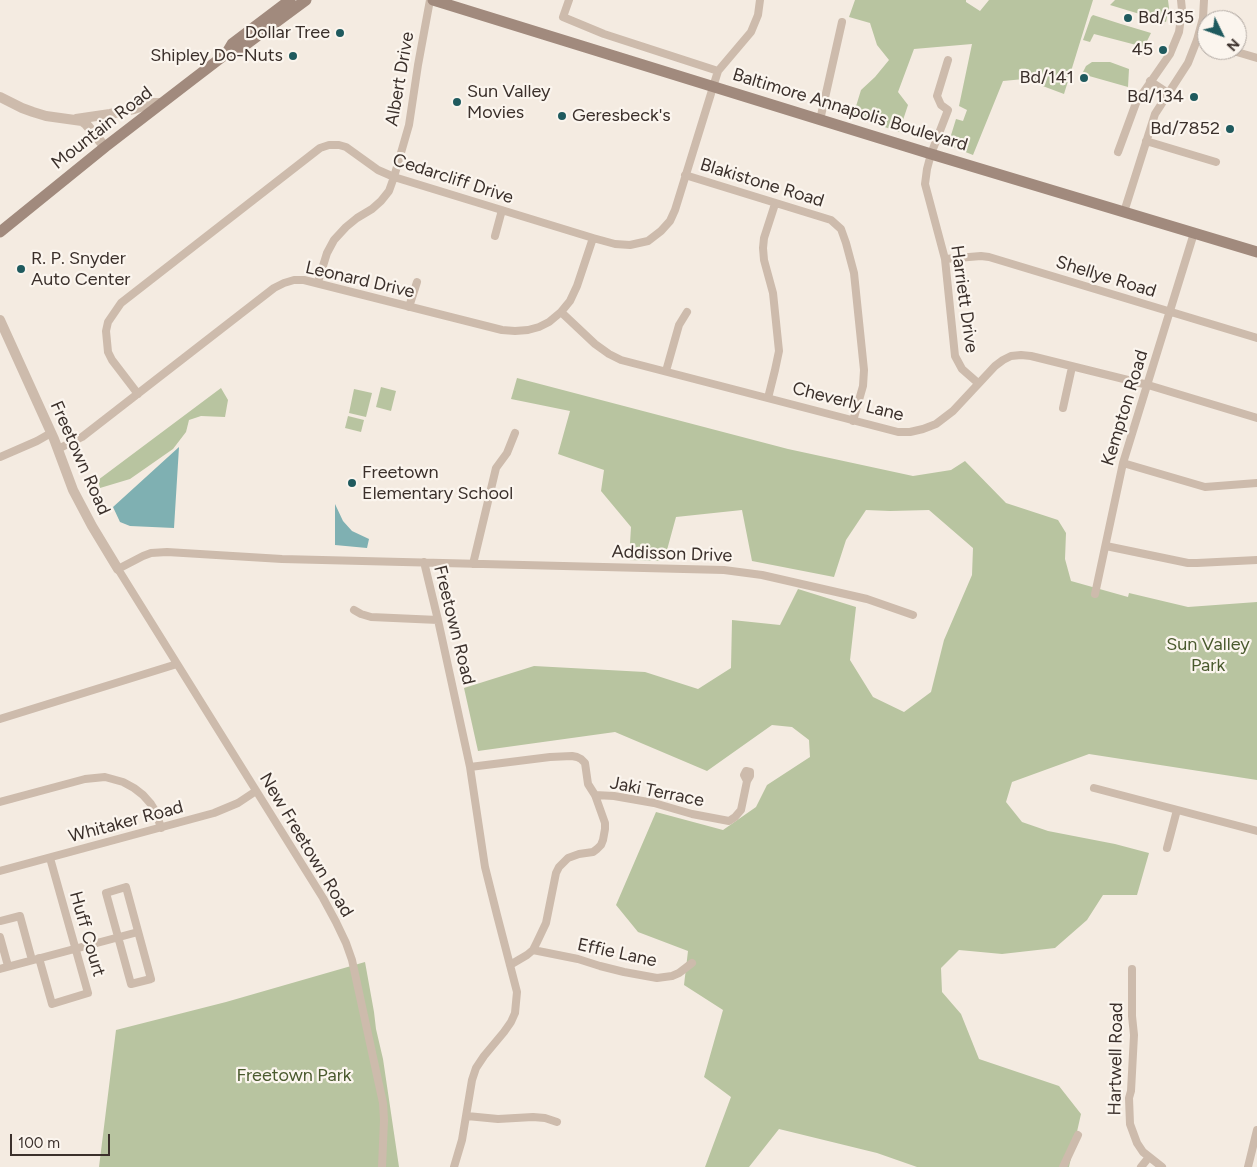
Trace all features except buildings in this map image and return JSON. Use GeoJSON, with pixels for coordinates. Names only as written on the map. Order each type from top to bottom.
{"type":"FeatureCollection","features":[{"type":"Feature","properties":{"kind":"main road","name":"Mountain Road"},"geometry":{"type":"LineString","coordinates":[[0,232],[226,54],[232,44],[290,0]]}},
{"type":"Feature","properties":{"kind":"main road","name":"Mountain Road"},"geometry":{"type":"LineString","coordinates":[[226,54],[237,51],[306,0]]}},
{"type":"Feature","properties":{"kind":"main road","name":"Baltimore Annapolis Boulevard"},"geometry":{"type":"LineString","coordinates":[[432,0],[602,43],[713,87],[1257,252]]}},
{"type":"Feature","properties":{"kind":"street","name":"Albert Drive"},"geometry":{"type":"LineString","coordinates":[[318,282],[327,253],[334,240],[346,227],[381,201],[389,191],[408,125],[432,0]]}},
{"type":"Feature","properties":{"kind":"street"},"geometry":{"type":"LineString","coordinates":[[569,0],[563,17],[602,43],[718,71],[738,45],[751,32],[758,15],[760,0]]}},
{"type":"Feature","properties":{"kind":"street"},"geometry":{"type":"LineString","coordinates":[[1118,152],[1136,103],[1170,54],[1179,32],[1182,10],[1181,0]]}},
{"type":"Feature","properties":{"kind":"street"},"geometry":{"type":"LineString","coordinates":[[820,120],[842,22]]}},
{"type":"Feature","properties":{"kind":"street"},"geometry":{"type":"LineString","coordinates":[[1124,212],[1155,114],[1188,63],[1197,40]]}},
{"type":"Feature","properties":{"kind":"street","name":"Harriett Drive"},"geometry":{"type":"LineString","coordinates":[[948,60],[937,96],[941,105],[948,110],[931,154],[925,184],[945,260],[955,356],[962,369],[978,383]]}},
{"type":"Feature","properties":{"kind":"street","name":"Cedarcliff Drive"},"geometry":{"type":"LineString","coordinates":[[138,394],[112,360],[106,343],[108,322],[121,303],[320,148],[329,145],[339,145],[378,170],[394,177],[593,238],[616,244],[630,245],[648,241],[662,231],[670,221],[718,71]]}},
{"type":"Feature","properties":{"kind":"street"},"geometry":{"type":"LineString","coordinates":[[1150,81],[1168,93]]}},
{"type":"Feature","properties":{"kind":"street"},"geometry":{"type":"LineString","coordinates":[[0,96],[22,108],[46,116],[82,121],[105,148]]}},
{"type":"Feature","properties":{"kind":"street"},"geometry":{"type":"LineString","coordinates":[[75,119],[110,114],[152,103],[162,103]]}},
{"type":"Feature","properties":{"kind":"street"},"geometry":{"type":"LineString","coordinates":[[1146,141],[1216,162]]}},
{"type":"Feature","properties":{"kind":"street","name":"Blakistone Road"},"geometry":{"type":"LineString","coordinates":[[685,175],[831,220],[840,229],[854,273],[864,370],[864,386],[853,421]]}},
{"type":"Feature","properties":{"kind":"street"},"geometry":{"type":"LineString","coordinates":[[768,398],[779,351],[773,292],[764,260],[764,238],[775,204]]}},
{"type":"Feature","properties":{"kind":"street"},"geometry":{"type":"LineString","coordinates":[[495,236],[502,210]]}},
{"type":"Feature","properties":{"kind":"street","name":"Kempton Road"},"geometry":{"type":"LineString","coordinates":[[1095,594],[1123,463],[1194,233]]}},
{"type":"Feature","properties":{"kind":"street","name":"Leonard Drive"},"geometry":{"type":"LineString","coordinates":[[58,449],[82,437],[274,288],[284,283],[294,280],[318,282],[502,330],[528,330],[549,322],[570,301],[593,238]]}},
{"type":"Feature","properties":{"kind":"street","name":"Shellye Road"},"geometry":{"type":"LineString","coordinates":[[945,260],[981,256],[989,257],[1257,338]]}},
{"type":"Feature","properties":{"kind":"street"},"geometry":{"type":"LineString","coordinates":[[409,307],[416,282]]}},
{"type":"Feature","properties":{"kind":"street","name":"Cheverly Lane"},"geometry":{"type":"LineString","coordinates":[[561,312],[595,344],[621,360],[898,432],[923,430],[936,424],[946,417],[995,366],[1012,356],[1031,356],[1148,385],[1257,418]]}},
{"type":"Feature","properties":{"kind":"street"},"geometry":{"type":"LineString","coordinates":[[666,371],[679,325],[687,312]]}},
{"type":"Feature","properties":{"kind":"street","name":"Freetown Road"},"geometry":{"type":"LineString","coordinates":[[0,320],[58,449],[70,484],[118,569],[143,556],[159,552],[424,562],[470,767],[485,866],[517,992],[512,1022],[476,1068],[472,1080],[462,1140],[454,1167]]}},
{"type":"Feature","properties":{"kind":"street"},"geometry":{"type":"LineString","coordinates":[[1063,408],[1072,367]]}},
{"type":"Feature","properties":{"kind":"street"},"geometry":{"type":"LineString","coordinates":[[0,457],[51,433]]}},
{"type":"Feature","properties":{"kind":"street"},"geometry":{"type":"LineString","coordinates":[[473,564],[496,468],[507,453],[515,433]]}},
{"type":"Feature","properties":{"kind":"street"},"geometry":{"type":"LineString","coordinates":[[1123,463],[1205,487],[1257,483]]}},
{"type":"Feature","properties":{"kind":"street"},"geometry":{"type":"LineString","coordinates":[[1106,546],[1188,563],[1257,560]]}},
{"type":"Feature","properties":{"kind":"street","name":"Addisson Drive"},"geometry":{"type":"LineString","coordinates":[[424,562],[734,571],[762,575],[867,599],[913,615]]}},
{"type":"Feature","properties":{"kind":"street","name":"New Freetown Road"},"geometry":{"type":"LineString","coordinates":[[118,569],[330,910],[346,943],[352,960],[383,1104],[382,1167]]}},
{"type":"Feature","properties":{"kind":"street"},"geometry":{"type":"LineString","coordinates":[[354,610],[371,617],[438,620]]}},
{"type":"Feature","properties":{"kind":"street"},"geometry":{"type":"LineString","coordinates":[[0,719],[177,664]]}},
{"type":"Feature","properties":{"kind":"street","name":"Jaki Terrace"},"geometry":{"type":"LineString","coordinates":[[470,767],[550,757],[577,757],[583,760],[588,784],[595,795],[614,796],[654,803],[692,814],[729,821],[741,810],[747,781]]}},
{"type":"Feature","properties":{"kind":"street"},"geometry":{"type":"LineString","coordinates":[[0,802],[94,777],[105,777],[123,782],[143,795],[156,812],[161,828]]}},
{"type":"Feature","properties":{"kind":"street"},"geometry":{"type":"LineString","coordinates":[[1094,788],[1257,831]]}},
{"type":"Feature","properties":{"kind":"street","name":"Whitaker Road"},"geometry":{"type":"LineString","coordinates":[[0,871],[214,814],[256,791]]}},
{"type":"Feature","properties":{"kind":"street"},"geometry":{"type":"LineString","coordinates":[[510,965],[533,950],[546,923],[556,873],[559,867],[568,858],[592,852],[601,845],[605,823],[595,795]]}},
{"type":"Feature","properties":{"kind":"street"},"geometry":{"type":"LineString","coordinates":[[1167,848],[1177,810]]}},
{"type":"Feature","properties":{"kind":"street","name":"Huff Court"},"geometry":{"type":"LineString","coordinates":[[36,959],[52,1004],[88,993],[50,858]]}},
{"type":"Feature","properties":{"kind":"street"},"geometry":{"type":"LineString","coordinates":[[126,887],[151,979],[131,984],[118,937],[106,893],[126,887]]}},
{"type":"Feature","properties":{"kind":"street"},"geometry":{"type":"LineString","coordinates":[[0,921],[20,916],[36,959]]}},
{"type":"Feature","properties":{"kind":"street"},"geometry":{"type":"LineString","coordinates":[[0,937],[4,967],[138,932]]}},
{"type":"Feature","properties":{"kind":"street","name":"Effie Lane"},"geometry":{"type":"LineString","coordinates":[[533,950],[657,978],[679,974],[692,963]]}},
{"type":"Feature","properties":{"kind":"street","name":"Hartwell Road"},"geometry":{"type":"LineString","coordinates":[[1132,969],[1134,1035],[1129,1098],[1130,1124],[1137,1143],[1143,1152],[1162,1167]]}},
{"type":"Feature","properties":{"kind":"street"},"geometry":{"type":"LineString","coordinates":[[466,1116],[498,1119],[533,1117],[557,1122]]}},
{"type":"Feature","properties":{"kind":"street"},"geometry":{"type":"LineString","coordinates":[[1248,1167],[1254,1157],[1257,1130]]}},
{"type":"Feature","properties":{"kind":"street"},"geometry":{"type":"LineString","coordinates":[[1063,1167],[1078,1135]]}},
{"type":"Feature","properties":{"kind":"street"},"geometry":{"type":"LineString","coordinates":[[1141,1167],[1149,1157]]}},
{"type":"Feature","properties":{"kind":"green space"},"geometry":{"type":"Polygon","coordinates":[[[855,0],[966,0],[966,2],[980,11],[989,0],[1093,0],[1064,94],[1024,79],[1003,81],[973,155],[948,145],[956,119],[963,121],[967,110],[959,106],[972,44],[914,49],[898,92],[908,105],[899,132],[853,116],[861,90],[889,60],[877,45],[870,23],[849,17],[855,0]]]}},
{"type":"Feature","properties":{"kind":"green space"},"geometry":{"type":"Polygon","coordinates":[[[1115,0],[1168,0],[1169,8],[1166,22],[1110,5],[1115,0]]]}},
{"type":"Feature","properties":{"kind":"green space"},"geometry":{"type":"Polygon","coordinates":[[[1093,15],[1151,33],[1144,47],[1094,34],[1090,42],[1083,40],[1093,15]]]}},
{"type":"Feature","properties":{"kind":"green space"},"geometry":{"type":"Polygon","coordinates":[[[1092,62],[1110,62],[1129,69],[1128,87],[1082,74],[1086,66],[1092,62]]]}},
{"type":"Feature","properties":{"kind":"green space","name":"Sun Valley Park"},"geometry":{"type":"Polygon","coordinates":[[[517,378],[788,449],[913,476],[951,470],[965,461],[1006,503],[1058,520],[1066,533],[1065,559],[1071,581],[1128,597],[1129,593],[1188,607],[1257,602],[1257,780],[1089,754],[1012,782],[1006,802],[1022,822],[1048,831],[1115,844],[1149,853],[1137,895],[1103,895],[1087,920],[1055,948],[1002,954],[959,950],[941,968],[942,992],[961,1014],[979,1059],[1059,1086],[1081,1114],[1069,1167],[917,1167],[877,1153],[779,1129],[749,1167],[705,1167],[731,1097],[704,1077],[723,1010],[684,985],[688,951],[638,932],[616,905],[656,812],[723,830],[756,807],[767,785],[810,757],[809,740],[792,727],[772,725],[707,771],[615,732],[478,751],[464,688],[534,666],[645,672],[698,689],[731,668],[732,620],[780,625],[798,589],[856,607],[850,660],[873,697],[904,712],[931,692],[944,640],[972,575],[973,548],[929,510],[866,510],[846,540],[834,577],[752,561],[742,510],[676,517],[664,561],[629,560],[631,527],[601,491],[604,470],[558,454],[570,411],[511,399],[517,378]]]}},
{"type":"Feature","properties":{"kind":"green space"},"geometry":{"type":"Polygon","coordinates":[[[381,387],[396,391],[391,411],[376,407],[381,387]]]}},
{"type":"Feature","properties":{"kind":"green space"},"geometry":{"type":"Polygon","coordinates":[[[221,388],[228,400],[225,417],[201,416],[189,420],[186,432],[173,449],[130,479],[100,488],[98,480],[221,388]]]}},
{"type":"Feature","properties":{"kind":"green space"},"geometry":{"type":"Polygon","coordinates":[[[354,389],[372,393],[366,417],[349,413],[354,389]]]}},
{"type":"Feature","properties":{"kind":"green space"},"geometry":{"type":"Polygon","coordinates":[[[348,416],[364,420],[361,432],[345,428],[348,416]]]}},
{"type":"Feature","properties":{"kind":"green space","name":"Freetown Park"},"geometry":{"type":"Polygon","coordinates":[[[365,962],[383,1059],[399,1167],[99,1167],[116,1030],[226,1002],[365,962]]]}},
{"type":"Feature","properties":{"kind":"water"},"geometry":{"type":"Polygon","coordinates":[[[179,447],[174,528],[130,526],[120,522],[113,507],[179,447]]]}},
{"type":"Feature","properties":{"kind":"water"},"geometry":{"type":"Polygon","coordinates":[[[335,504],[343,521],[352,531],[369,539],[367,548],[335,545],[335,504]]]}},
{"type":"Feature","properties":{"kind":"place","name":"Bd/135"},"geometry":{"type":"Point","coordinates":[1128,18]}},
{"type":"Feature","properties":{"kind":"place","name":"Dollar Tree"},"geometry":{"type":"Point","coordinates":[340,33]}},
{"type":"Feature","properties":{"kind":"place","name":"45"},"geometry":{"type":"Point","coordinates":[1163,50]}},
{"type":"Feature","properties":{"kind":"place","name":"Shipley Do-Nuts"},"geometry":{"type":"Point","coordinates":[293,56]}},
{"type":"Feature","properties":{"kind":"place","name":"Bd/141"},"geometry":{"type":"Point","coordinates":[1084,78]}},
{"type":"Feature","properties":{"kind":"place","name":"Bd/134"},"geometry":{"type":"Point","coordinates":[1194,97]}},
{"type":"Feature","properties":{"kind":"place","name":"Sun Valley Movies"},"geometry":{"type":"Point","coordinates":[457,102]}},
{"type":"Feature","properties":{"kind":"place","name":"Geresbeck's"},"geometry":{"type":"Point","coordinates":[562,116]}},
{"type":"Feature","properties":{"kind":"place","name":"Bd/7852"},"geometry":{"type":"Point","coordinates":[1230,129]}},
{"type":"Feature","properties":{"kind":"place","name":"R. P. Snyder Auto Center"},"geometry":{"type":"Point","coordinates":[21,269]}},
{"type":"Feature","properties":{"kind":"place","name":"Freetown Elementary School"},"geometry":{"type":"Point","coordinates":[352,483]}}]}
